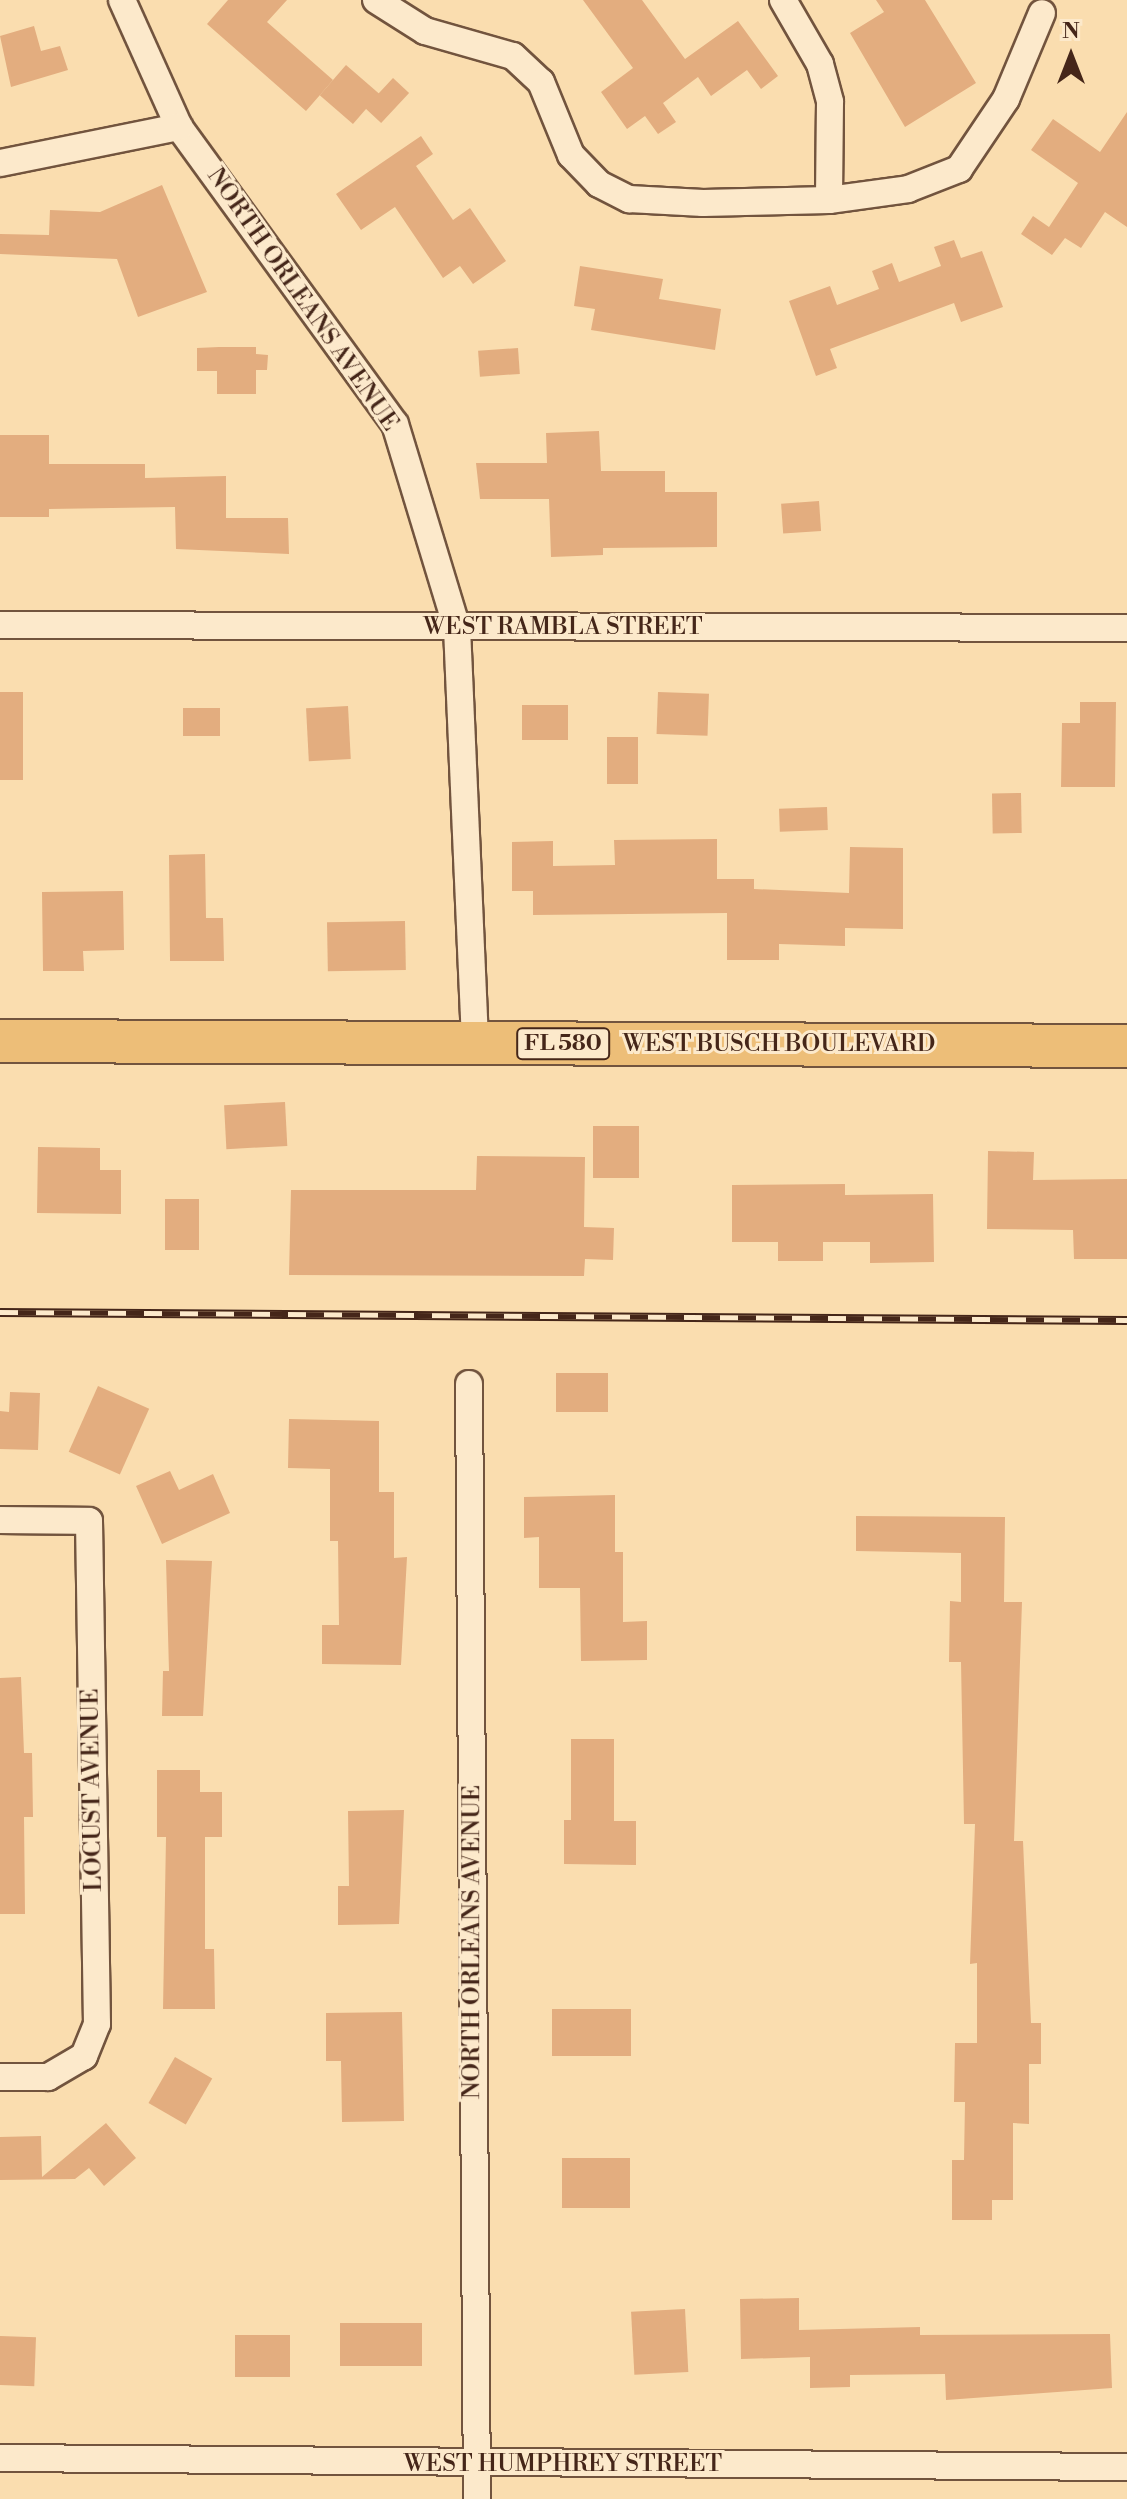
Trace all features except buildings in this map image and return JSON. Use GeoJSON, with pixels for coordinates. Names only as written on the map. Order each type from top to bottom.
{"type":"FeatureCollection","features":[{"type":"Feature","properties":{"kind":"main road","name":"WEST BUSCH BOULEVARD"},"geometry":{"type":"LineString","coordinates":[[0,1041],[1127,1046]]}},
{"type":"Feature","properties":{"kind":"street","name":"NORTH ORLEANS AVENUE"},"geometry":{"type":"LineString","coordinates":[[122,0],[179,127],[395,424],[457,628],[475,1043]]}},
{"type":"Feature","properties":{"kind":"street"},"geometry":{"type":"LineString","coordinates":[[376,0],[425,31],[513,56],[541,82],[571,155],[599,184],[629,199],[703,203],[829,200],[908,189],[959,169],[1006,99],[1042,13]]}},
{"type":"Feature","properties":{"kind":"street"},"geometry":{"type":"LineString","coordinates":[[783,0],[820,64],[830,102],[829,200]]}},
{"type":"Feature","properties":{"kind":"street"},"geometry":{"type":"LineString","coordinates":[[0,163],[179,127]]}},
{"type":"Feature","properties":{"kind":"street","name":"WEST RAMBLA STREET"},"geometry":{"type":"LineString","coordinates":[[0,625],[1127,628]]}},
{"type":"Feature","properties":{"kind":"street","name":"NORTH ORLEANS AVENUE"},"geometry":{"type":"LineString","coordinates":[[469,1384],[477,2499]]}},
{"type":"Feature","properties":{"kind":"street","name":"LOCUST AVENUE"},"geometry":{"type":"LineString","coordinates":[[0,1520],[89,1521],[97,2024],[84,2056],[48,2077],[0,2077]]}},
{"type":"Feature","properties":{"kind":"street","name":"WEST HUMPHREY STREET"},"geometry":{"type":"LineString","coordinates":[[0,2458],[477,2466],[1127,2467]]}},
{"type":"Feature","properties":{"kind":"railway"},"geometry":{"type":"LineString","coordinates":[[0,1312],[1127,1320]]}}]}
